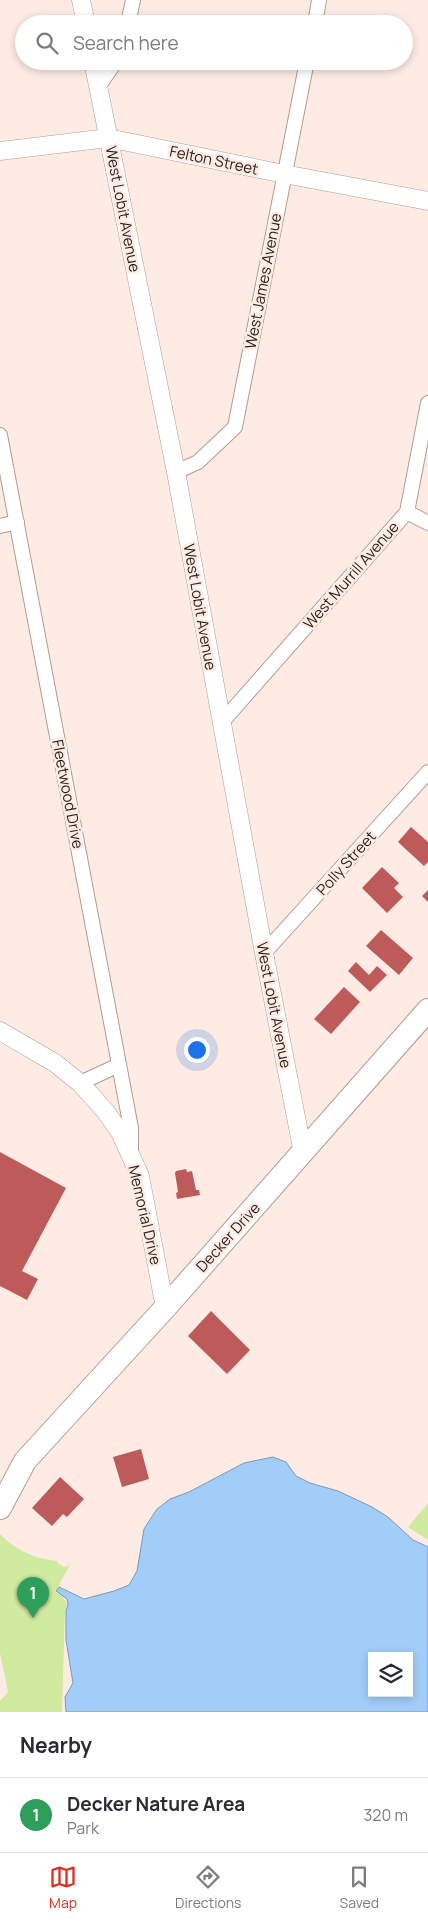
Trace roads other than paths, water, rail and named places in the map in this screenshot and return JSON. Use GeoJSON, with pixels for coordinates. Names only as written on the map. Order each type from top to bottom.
{"type":"FeatureCollection","features":[{"type":"Feature","properties":{"kind":"main road","name":"Decker Drive"},"geometry":{"type":"LineString","coordinates":[[0,1508],[26,1461],[303,1154],[428,1010]]}},
{"type":"Feature","properties":{"kind":"main road","name":"Decker Drive"},"geometry":{"type":"LineString","coordinates":[[0,1476],[26,1461]]}},
{"type":"Feature","properties":{"kind":"street"},"geometry":{"type":"LineString","coordinates":[[81,0],[84,15]]}},
{"type":"Feature","properties":{"kind":"street"},"geometry":{"type":"LineString","coordinates":[[130,15],[132,0]]}},
{"type":"Feature","properties":{"kind":"street"},"geometry":{"type":"LineString","coordinates":[[316,15],[319,0]]}},
{"type":"Feature","properties":{"kind":"street","name":"West Lobit Avenue"},"geometry":{"type":"LineString","coordinates":[[95,70],[176,472],[264,953],[303,1154]]}},
{"type":"Feature","properties":{"kind":"street"},"geometry":{"type":"LineString","coordinates":[[98,87],[110,70]]}},
{"type":"Feature","properties":{"kind":"street","name":"West James Avenue"},"geometry":{"type":"LineString","coordinates":[[176,472],[198,462],[234,427],[305,70]]}},
{"type":"Feature","properties":{"kind":"street","name":"Felton Street"},"geometry":{"type":"LineString","coordinates":[[0,150],[108,138],[428,201]]}},
{"type":"Feature","properties":{"kind":"street","name":"West Murrill Avenue"},"geometry":{"type":"LineString","coordinates":[[222,722],[406,512],[428,403]]}},
{"type":"Feature","properties":{"kind":"street","name":"Fleetwood Drive"},"geometry":{"type":"LineString","coordinates":[[0,435],[132,1128],[131,1154]]}},
{"type":"Feature","properties":{"kind":"street"},"geometry":{"type":"LineString","coordinates":[[406,512],[428,523]]}},
{"type":"Feature","properties":{"kind":"street"},"geometry":{"type":"LineString","coordinates":[[0,526],[17,522]]}},
{"type":"Feature","properties":{"kind":"street","name":"Polly Street"},"geometry":{"type":"LineString","coordinates":[[264,953],[428,772]]}},
{"type":"Feature","properties":{"kind":"street","name":"Memorial Drive"},"geometry":{"type":"LineString","coordinates":[[0,1031],[55,1062],[80,1083],[106,1112],[120,1132],[140,1176],[165,1308]]}},
{"type":"Feature","properties":{"kind":"street"},"geometry":{"type":"LineString","coordinates":[[80,1083],[119,1065]]}},
{"type":"Feature","properties":{"kind":"water"},"geometry":{"type":"Polygon","coordinates":[[[273,1457],[286,1462],[296,1476],[310,1483],[338,1491],[372,1507],[388,1517],[413,1540],[428,1547],[428,1712],[66,1712],[65,1697],[73,1683],[66,1640],[66,1610],[68,1605],[67,1599],[56,1591],[59,1587],[84,1599],[129,1585],[137,1571],[144,1529],[157,1509],[170,1499],[189,1492],[244,1463],[273,1457]]]}},
{"type":"Feature","properties":{"kind":"place","name":"Decker Nature Area"},"geometry":{"type":"Point","coordinates":[33,1618]}}]}
